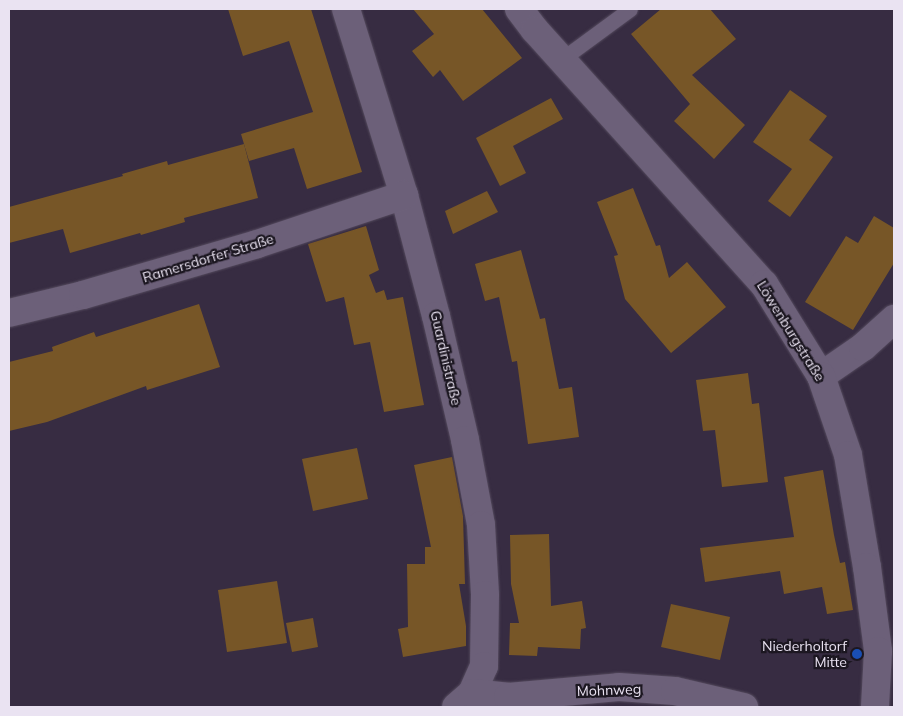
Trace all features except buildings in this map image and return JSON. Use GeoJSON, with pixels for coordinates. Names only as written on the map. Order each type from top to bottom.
{"type":"FeatureCollection","features":[{"type":"Feature","properties":{"kind":"street","name":"Guardinistraße"},"geometry":{"type":"LineString","coordinates":[[346,9],[404,196],[443,344],[465,440],[481,525],[484,595],[484,666],[464,700]]}},
{"type":"Feature","properties":{"kind":"street","name":"Löwenburgstraße"},"geometry":{"type":"LineString","coordinates":[[519,9],[764,284],[821,376],[848,455],[868,568],[878,651],[875,707]]}},
{"type":"Feature","properties":{"kind":"street","name":"Ramersdorfer Straße"},"geometry":{"type":"LineString","coordinates":[[9,313],[83,295],[257,244],[404,196]]}},
{"type":"Feature","properties":{"kind":"street"},"geometry":{"type":"LineString","coordinates":[[821,376],[863,347],[894,319]]}},
{"type":"Feature","properties":{"kind":"street","name":"Mohnweg"},"geometry":{"type":"LineString","coordinates":[[464,700],[619,687],[675,691],[744,707]]}},
{"type":"Feature","properties":{"kind":"lane"},"geometry":{"type":"LineString","coordinates":[[562,59],[630,9]]}},
{"type":"Feature","properties":{"kind":"place","name":"Niederholtorf Mitte"},"geometry":{"type":"Point","coordinates":[857,654]}}]}
